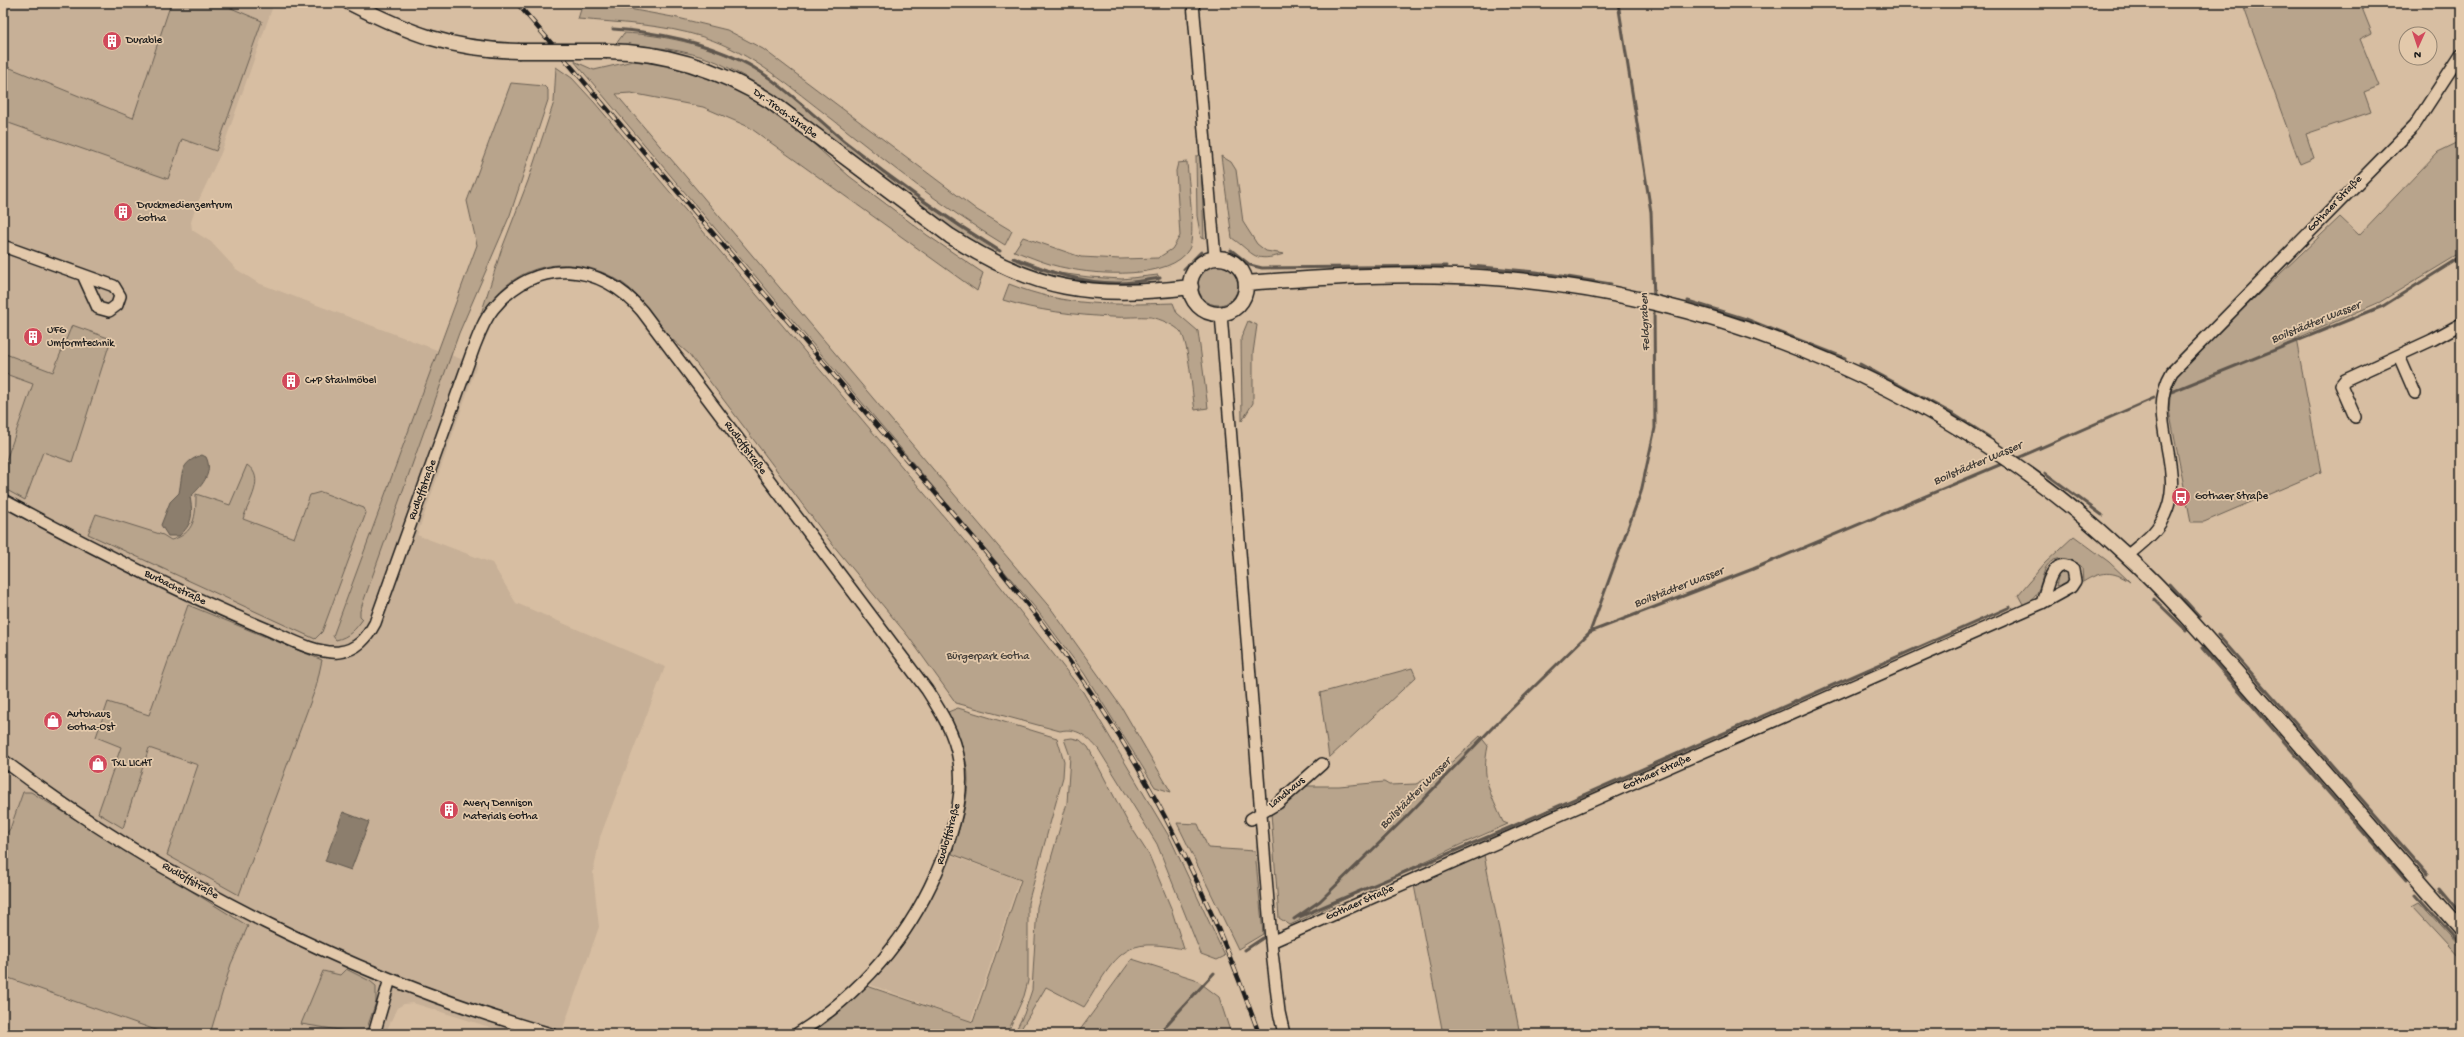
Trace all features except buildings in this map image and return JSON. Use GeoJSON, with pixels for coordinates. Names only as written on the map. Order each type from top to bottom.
{"type":"FeatureCollection","features":[{"type":"Feature","properties":{"kind":"main road","name":"Dr.-Troch-Straße"},"geometry":{"type":"LineString","coordinates":[[350,3],[415,33],[439,42],[469,48],[518,51],[607,51],[652,54],[684,60],[713,70],[742,84],[770,101],[950,236],[974,252],[1020,275],[1047,284],[1088,292],[1141,293],[1190,288]]}},
{"type":"Feature","properties":{"kind":"main road"},"geometry":{"type":"LineString","coordinates":[[1215,258],[1228,260],[1236,264],[1244,275],[1246,283],[1245,294],[1240,304],[1221,314],[1210,312],[1200,307],[1193,298],[1190,288],[1193,275],[1197,268],[1203,262],[1215,258]]}},
{"type":"Feature","properties":{"kind":"main road"},"geometry":{"type":"LineString","coordinates":[[1246,283],[1338,276],[1458,276],[1563,286],[1641,300],[1670,307],[1764,336],[1842,367],[1936,416],[2017,467],[2089,522],[2127,556],[2200,631],[2461,929]]}},
{"type":"Feature","properties":{"kind":"street"},"geometry":{"type":"LineString","coordinates":[[1193,3],[1215,258]]}},
{"type":"Feature","properties":{"kind":"street","name":"Gothaer Straße"},"geometry":{"type":"LineString","coordinates":[[2127,556],[2157,528],[2170,501],[2172,470],[2162,420],[2162,401],[2164,386],[2172,372],[2386,152],[2414,126],[2461,54]]}},
{"type":"Feature","properties":{"kind":"street"},"geometry":{"type":"LineString","coordinates":[[3,246],[83,275]]}},
{"type":"Feature","properties":{"kind":"street","name":"Rudloffstraße"},"geometry":{"type":"LineString","coordinates":[[354,648],[366,636],[375,623],[474,347],[482,326],[493,309],[524,282],[549,273],[562,272],[588,274],[610,282],[621,290],[642,311],[927,690],[950,728],[959,760],[961,784],[957,815],[939,869],[925,898],[892,950],[863,982],[835,1007],[797,1034]]}},
{"type":"Feature","properties":{"kind":"street"},"geometry":{"type":"LineString","coordinates":[[1221,314],[1271,942],[1279,1012],[1284,1034]]}},
{"type":"Feature","properties":{"kind":"street"},"geometry":{"type":"LineString","coordinates":[[2355,417],[2341,385],[2345,380],[2400,356],[2461,324]]}},
{"type":"Feature","properties":{"kind":"street"},"geometry":{"type":"LineString","coordinates":[[2400,356],[2416,393]]}},
{"type":"Feature","properties":{"kind":"street","name":"Burbachstraße"},"geometry":{"type":"LineString","coordinates":[[3,500],[79,542],[204,602],[274,632],[329,652],[338,652],[354,648]]}},
{"type":"Feature","properties":{"kind":"street","name":"Gothaer Straße"},"geometry":{"type":"LineString","coordinates":[[1271,942],[2042,603]]}},
{"type":"Feature","properties":{"kind":"street","name":"Rudloffstraße"},"geometry":{"type":"LineString","coordinates":[[3,760],[87,819],[170,870],[256,918],[390,979],[437,998],[551,1034]]}},
{"type":"Feature","properties":{"kind":"street","name":"Landhaus"},"geometry":{"type":"LineString","coordinates":[[1251,819],[1278,803],[1322,764]]}},
{"type":"Feature","properties":{"kind":"street"},"geometry":{"type":"LineString","coordinates":[[374,1034],[390,979]]}},
{"type":"Feature","properties":{"kind":"shaded area"},"geometry":{"type":"Polygon","coordinates":[[[3,3],[274,3],[221,153],[196,206],[191,222],[192,230],[211,242],[236,269],[258,283],[477,365],[417,535],[492,563],[516,603],[665,667],[600,837],[593,874],[599,927],[561,1034],[512,1034],[413,1003],[404,1004],[397,1008],[385,1034],[3,1034],[3,3]]]}},
{"type":"Feature","properties":{"kind":"shaded area"},"geometry":{"type":"Polygon","coordinates":[[[202,455],[206,457],[208,469],[202,484],[190,497],[192,514],[189,523],[184,532],[179,536],[168,536],[161,525],[170,502],[179,493],[183,470],[189,462],[202,455]]]}},
{"type":"Feature","properties":{"kind":"shaded area"},"geometry":{"type":"Polygon","coordinates":[[[343,812],[369,822],[351,870],[325,861],[343,812]]]}},
{"type":"Feature","properties":{"kind":"shaded area"},"geometry":{"type":"Polygon","coordinates":[[[950,855],[1019,880],[971,1021],[871,985],[907,938],[935,891],[950,855]]]}},
{"type":"Feature","properties":{"kind":"green space"},"geometry":{"type":"Polygon","coordinates":[[[171,3],[219,3],[262,21],[216,151],[182,139],[168,179],[3,121],[3,65],[133,118],[171,3]]]}},
{"type":"Feature","properties":{"kind":"green space"},"geometry":{"type":"Polygon","coordinates":[[[583,3],[596,3],[678,18],[727,30],[763,49],[977,210],[1012,231],[1005,245],[982,231],[938,200],[771,72],[738,52],[703,37],[672,29],[578,19],[583,3]]]}},
{"type":"Feature","properties":{"kind":"green space"},"geometry":{"type":"Polygon","coordinates":[[[2254,3],[2360,3],[2372,33],[2360,39],[2379,86],[2364,92],[2371,112],[2306,134],[2314,158],[2300,164],[2243,5],[2254,3]]]}},
{"type":"Feature","properties":{"kind":"green space"},"geometry":{"type":"Polygon","coordinates":[[[624,33],[669,38],[698,45],[713,50],[755,69],[781,88],[879,170],[937,212],[997,251],[995,254],[960,236],[766,89],[717,62],[692,54],[667,49],[616,44],[624,33]]]}},
{"type":"Feature","properties":{"kind":"green space"},"geometry":{"type":"Polygon","coordinates":[[[574,61],[594,70],[633,61],[669,65],[708,76],[744,92],[808,139],[849,176],[927,235],[983,273],[977,291],[749,127],[703,107],[631,93],[616,94],[1052,610],[1122,708],[1171,792],[1155,787],[1084,673],[1037,610],[574,61]]]}},
{"type":"Feature","properties":{"kind":"green space","name":"Bürgerpark Gotha"},"geometry":{"type":"Polygon","coordinates":[[[556,67],[572,78],[594,102],[973,551],[1083,692],[1170,838],[1225,956],[1217,960],[1201,954],[1157,844],[1095,745],[1082,734],[1072,730],[1060,731],[956,703],[908,636],[833,545],[689,354],[664,331],[639,298],[629,288],[603,272],[588,268],[573,265],[543,267],[515,279],[505,286],[481,314],[501,251],[528,181],[554,102],[556,67]]]}},
{"type":"Feature","properties":{"kind":"green space"},"geometry":{"type":"Polygon","coordinates":[[[511,83],[544,86],[548,90],[548,100],[510,215],[459,333],[360,611],[360,616],[363,619],[345,637],[336,640],[333,636],[477,245],[467,201],[511,83]]]}},
{"type":"Feature","properties":{"kind":"green space"},"geometry":{"type":"Polygon","coordinates":[[[2461,141],[2461,253],[2380,302],[2296,339],[2321,472],[2204,522],[2191,522],[2169,410],[2171,387],[2181,368],[2340,217],[2359,235],[2438,152],[2461,141]]]}},
{"type":"Feature","properties":{"kind":"green space"},"geometry":{"type":"Polygon","coordinates":[[[1201,155],[1204,239],[1201,238],[1197,216],[1196,156],[1201,155]]]}},
{"type":"Feature","properties":{"kind":"green space"},"geometry":{"type":"Polygon","coordinates":[[[1221,156],[1231,162],[1236,170],[1243,222],[1257,244],[1266,251],[1284,254],[1266,258],[1255,256],[1232,238],[1221,156]]]}},
{"type":"Feature","properties":{"kind":"green space"},"geometry":{"type":"Polygon","coordinates":[[[1187,162],[1192,220],[1191,242],[1189,249],[1180,259],[1167,266],[1132,273],[1095,272],[1059,267],[1014,251],[1023,237],[1081,257],[1120,259],[1158,258],[1172,249],[1180,236],[1176,171],[1178,163],[1187,162]]]}},
{"type":"Feature","properties":{"kind":"green space"},"geometry":{"type":"Polygon","coordinates":[[[1018,258],[1058,273],[1122,279],[1158,275],[1159,282],[1120,285],[1070,280],[1016,265],[1018,258]]]}},
{"type":"Feature","properties":{"kind":"green space"},"geometry":{"type":"Polygon","coordinates":[[[1214,265],[1222,265],[1229,268],[1235,274],[1238,285],[1235,296],[1229,302],[1222,305],[1214,305],[1207,302],[1201,296],[1198,289],[1198,281],[1201,274],[1207,268],[1214,265]]]}},
{"type":"Feature","properties":{"kind":"green space"},"geometry":{"type":"Polygon","coordinates":[[[1009,284],[1030,292],[1070,301],[1110,304],[1173,303],[1177,313],[1198,331],[1208,408],[1195,410],[1184,338],[1181,332],[1175,327],[1151,317],[1084,315],[1043,310],[1016,304],[1003,300],[1009,284]]]}},
{"type":"Feature","properties":{"kind":"green space"},"geometry":{"type":"Polygon","coordinates":[[[1248,321],[1257,325],[1253,353],[1253,403],[1242,421],[1241,338],[1248,321]]]}},
{"type":"Feature","properties":{"kind":"green space"},"geometry":{"type":"Polygon","coordinates":[[[72,325],[111,339],[72,462],[43,452],[25,500],[3,488],[3,469],[33,384],[3,373],[3,353],[53,372],[72,325]]]}},
{"type":"Feature","properties":{"kind":"green space"},"geometry":{"type":"Polygon","coordinates":[[[247,465],[253,470],[256,483],[243,519],[294,538],[310,495],[321,492],[364,508],[366,513],[322,632],[315,639],[88,534],[96,514],[163,535],[171,540],[179,537],[189,529],[192,523],[196,494],[230,505],[247,465]]]}},
{"type":"Feature","properties":{"kind":"green space"},"geometry":{"type":"Polygon","coordinates":[[[2074,536],[2109,562],[2130,582],[2118,575],[2106,573],[2089,578],[2083,582],[2082,567],[2068,559],[2058,559],[2048,564],[2036,595],[2024,606],[2018,595],[2045,563],[2074,536]]]}},
{"type":"Feature","properties":{"kind":"green space"},"geometry":{"type":"Polygon","coordinates":[[[2062,571],[2068,572],[2070,579],[2067,583],[2056,586],[2059,573],[2062,571]]]}},
{"type":"Feature","properties":{"kind":"green space"},"geometry":{"type":"Polygon","coordinates":[[[188,605],[322,660],[316,687],[239,895],[167,855],[198,765],[149,748],[123,828],[98,813],[121,747],[96,737],[108,702],[149,715],[188,605]]]}},
{"type":"Feature","properties":{"kind":"green space"},"geometry":{"type":"Polygon","coordinates":[[[1412,668],[1416,677],[1329,758],[1320,693],[1412,668]]]}},
{"type":"Feature","properties":{"kind":"green space"},"geometry":{"type":"Polygon","coordinates":[[[958,708],[1057,738],[1064,761],[1063,777],[1028,903],[1028,981],[1024,996],[1007,1034],[810,1034],[831,1019],[867,986],[973,1022],[1021,880],[952,854],[964,810],[968,782],[967,764],[959,737],[948,712],[958,708]]]}},
{"type":"Feature","properties":{"kind":"green space"},"geometry":{"type":"Polygon","coordinates":[[[1480,736],[1488,746],[1486,757],[1486,776],[1488,785],[1503,822],[1508,824],[1290,925],[1279,918],[1271,813],[1304,786],[1339,786],[1384,782],[1389,785],[1416,784],[1443,770],[1480,736]]]}},
{"type":"Feature","properties":{"kind":"green space"},"geometry":{"type":"Polygon","coordinates":[[[1072,738],[1080,740],[1088,747],[1126,819],[1149,855],[1171,908],[1184,949],[1160,945],[1147,945],[1135,947],[1126,951],[1106,972],[1084,1007],[1046,987],[1018,1034],[1014,1034],[1024,1014],[1032,990],[1037,907],[1067,803],[1070,756],[1064,739],[1072,738]]]}},
{"type":"Feature","properties":{"kind":"green space"},"geometry":{"type":"Polygon","coordinates":[[[23,792],[31,792],[248,926],[231,964],[210,1034],[167,1034],[3,976],[3,838],[10,829],[23,792]]]}},
{"type":"Feature","properties":{"kind":"green space"},"geometry":{"type":"Polygon","coordinates":[[[1177,823],[1198,824],[1208,848],[1255,851],[1263,934],[1238,949],[1177,823]]]}},
{"type":"Feature","properties":{"kind":"green space"},"geometry":{"type":"Polygon","coordinates":[[[1484,855],[1520,1034],[1443,1034],[1414,885],[1484,855]]]}},
{"type":"Feature","properties":{"kind":"green space"},"geometry":{"type":"Polygon","coordinates":[[[2419,902],[2461,948],[2461,959],[2412,906],[2419,902]]]}},
{"type":"Feature","properties":{"kind":"green space"},"geometry":{"type":"Polygon","coordinates":[[[1132,959],[1195,979],[1219,997],[1231,1034],[1077,1034],[1132,959]]]}},
{"type":"Feature","properties":{"kind":"green space"},"geometry":{"type":"Polygon","coordinates":[[[346,969],[370,981],[376,986],[376,1002],[365,1034],[301,1024],[323,971],[340,975],[346,969]]]}},
{"type":"Feature","properties":{"kind":"waterway","name":"Feldgraben"},"geometry":{"type":"LineString","coordinates":[[1618,3],[1651,212],[1654,299]]}},
{"type":"Feature","properties":{"kind":"waterway"},"geometry":{"type":"LineString","coordinates":[[613,29],[663,35],[711,48],[742,61],[767,76],[844,141],[920,199],[1000,251]]}},
{"type":"Feature","properties":{"kind":"waterway"},"geometry":{"type":"LineString","coordinates":[[1231,250],[1250,265],[1262,268],[1446,266]]}},
{"type":"Feature","properties":{"kind":"waterway"},"geometry":{"type":"LineString","coordinates":[[1184,269],[1201,252]]}},
{"type":"Feature","properties":{"kind":"waterway","name":"Boilstädter Wasser"},"geometry":{"type":"LineString","coordinates":[[2171,392],[2383,306],[2461,257]]}},
{"type":"Feature","properties":{"kind":"waterway"},"geometry":{"type":"LineString","coordinates":[[1013,258],[1065,276],[1106,283],[1125,283],[1160,278]]}},
{"type":"Feature","properties":{"kind":"waterway"},"geometry":{"type":"LineString","coordinates":[[1471,266],[1536,272],[1611,284]]}},
{"type":"Feature","properties":{"kind":"waterway"},"geometry":{"type":"LineString","coordinates":[[1688,301],[1746,319],[1845,358]]}},
{"type":"Feature","properties":{"kind":"waterway","name":"Feldgraben"},"geometry":{"type":"LineString","coordinates":[[1590,632],[1641,492],[1655,428],[1654,308]]}},
{"type":"Feature","properties":{"kind":"waterway"},"geometry":{"type":"LineString","coordinates":[[1860,364],[1953,414],[1989,437]]}},
{"type":"Feature","properties":{"kind":"waterway","name":"Boilstädter Wasser"},"geometry":{"type":"LineString","coordinates":[[2013,460],[2154,398]]}},
{"type":"Feature","properties":{"kind":"waterway","name":"Boilstädter Wasser"},"geometry":{"type":"LineString","coordinates":[[1294,919],[1320,901],[1590,632],[1753,569],[2004,463]]}},
{"type":"Feature","properties":{"kind":"waterway"},"geometry":{"type":"LineString","coordinates":[[2045,473],[2102,515]]}},
{"type":"Feature","properties":{"kind":"waterway"},"geometry":{"type":"LineString","coordinates":[[2170,584],[2200,617]]}},
{"type":"Feature","properties":{"kind":"waterway"},"geometry":{"type":"LineString","coordinates":[[2154,599],[2186,630]]}},
{"type":"Feature","properties":{"kind":"waterway"},"geometry":{"type":"LineString","coordinates":[[1299,917],[1511,827],[2010,607]]}},
{"type":"Feature","properties":{"kind":"waterway"},"geometry":{"type":"LineString","coordinates":[[2218,635],[2428,875]]}},
{"type":"Feature","properties":{"kind":"waterway"},"geometry":{"type":"LineString","coordinates":[[2202,648],[2406,881]]}},
{"type":"Feature","properties":{"kind":"waterway"},"geometry":{"type":"LineString","coordinates":[[2440,888],[2461,913]]}},
{"type":"Feature","properties":{"kind":"waterway"},"geometry":{"type":"LineString","coordinates":[[2416,895],[2461,945]]}},
{"type":"Feature","properties":{"kind":"waterway","name":"Boilstädter Wasser"},"geometry":{"type":"LineString","coordinates":[[1245,950],[1263,938]]}},
{"type":"Feature","properties":{"kind":"waterway","name":"Boilstädter Wasser"},"geometry":{"type":"LineString","coordinates":[[1158,1034],[1214,973]]}},
{"type":"Feature","properties":{"kind":"railway"},"geometry":{"type":"LineString","coordinates":[[517,3],[954,514],[1010,582],[1063,652],[1094,696],[1123,742],[1150,788],[1175,836],[1220,933],[1259,1034]]}},
{"type":"Feature","properties":{"kind":"place","name":"Durable"},"geometry":{"type":"Point","coordinates":[112,41]}},
{"type":"Feature","properties":{"kind":"place","name":"Druckmedienzentrum Gotha"},"geometry":{"type":"Point","coordinates":[123,212]}},
{"type":"Feature","properties":{"kind":"place","name":"UFG Umformtechnik"},"geometry":{"type":"Point","coordinates":[33,337]}},
{"type":"Feature","properties":{"kind":"place","name":"C+P Stahlmöbel"},"geometry":{"type":"Point","coordinates":[291,381]}},
{"type":"Feature","properties":{"kind":"place","name":"Gothaer Straße"},"geometry":{"type":"Point","coordinates":[2181,497]}},
{"type":"Feature","properties":{"kind":"place","name":"Autohaus Gotha-Ost"},"geometry":{"type":"Point","coordinates":[53,721]}},
{"type":"Feature","properties":{"kind":"place","name":"TXL LICHT"},"geometry":{"type":"Point","coordinates":[98,764]}},
{"type":"Feature","properties":{"kind":"place","name":"Avery Dennison Materials Gotha"},"geometry":{"type":"Point","coordinates":[449,810]}}]}
